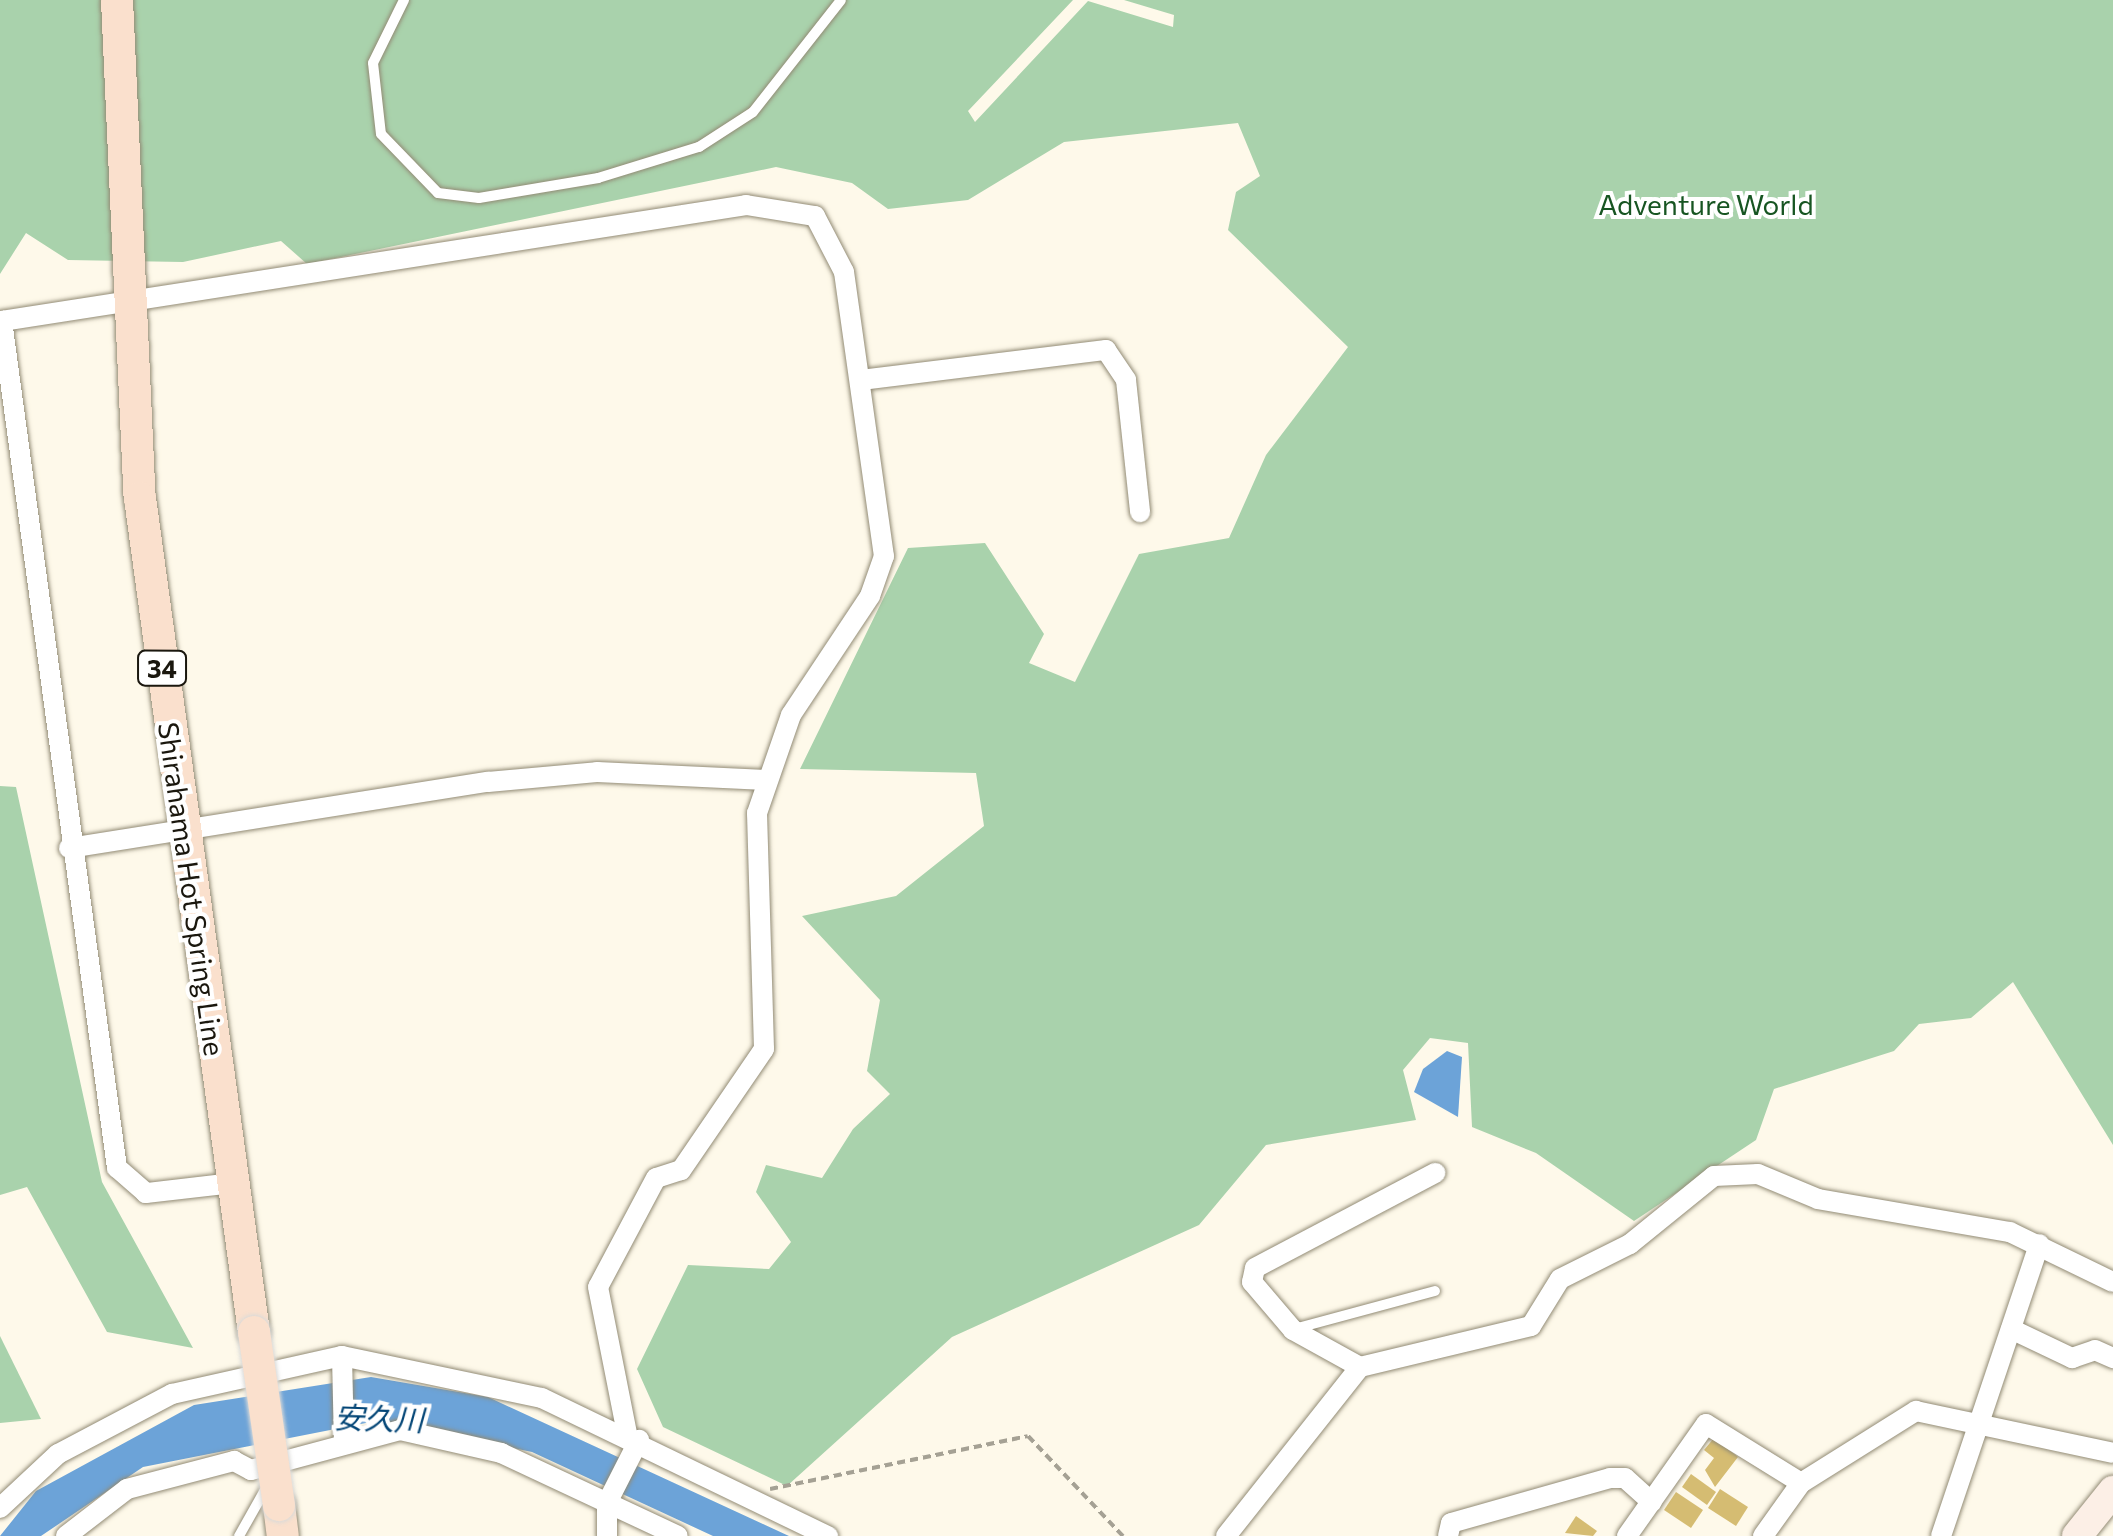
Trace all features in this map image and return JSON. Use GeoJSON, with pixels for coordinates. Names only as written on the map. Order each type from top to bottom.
{"type":"FeatureCollection","features":[{"type":"Feature","properties":{"kind":"main road","name":"Shirahama Hot Spring Line"},"geometry":{"type":"LineString","coordinates":[[116,0],[126,299],[140,498],[281,1521]]}},
{"type":"Feature","properties":{"kind":"street"},"geometry":{"type":"LineString","coordinates":[[233,1182],[146,1193],[117,1168],[69,848],[2,320],[746,205],[788,207],[815,216],[844,272],[884,556],[870,596],[791,715],[757,813],[764,1048],[681,1170],[656,1178],[598,1286],[633,1437],[607,1503],[607,1536]]}},
{"type":"Feature","properties":{"kind":"street"},"geometry":{"type":"LineString","coordinates":[[861,380],[1106,350],[1126,380],[1140,512]]}},
{"type":"Feature","properties":{"kind":"street"},"geometry":{"type":"LineString","coordinates":[[69,848],[560,776],[766,780]]}},
{"type":"Feature","properties":{"kind":"street"},"geometry":{"type":"LineString","coordinates":[[1360,1367],[1294,1330],[1252,1282],[1255,1268],[1434,1173]]}},
{"type":"Feature","properties":{"kind":"street"},"geometry":{"type":"LineString","coordinates":[[1226,1536],[1360,1367],[1531,1326],[1560,1279],[1630,1244],[1714,1176],[1758,1174],[1818,1200],[2039,1244],[2113,1282]]}},
{"type":"Feature","properties":{"kind":"street"},"geometry":{"type":"LineString","coordinates":[[1941,1536],[1974,1420],[2039,1244]]}},
{"type":"Feature","properties":{"kind":"street"},"geometry":{"type":"LineString","coordinates":[[2011,1328],[2072,1358],[2095,1350],[2113,1358]]}},
{"type":"Feature","properties":{"kind":"street"},"geometry":{"type":"LineString","coordinates":[[342,1361],[344,1439]]}},
{"type":"Feature","properties":{"kind":"street"},"geometry":{"type":"LineString","coordinates":[[0,1508],[58,1454],[172,1394],[342,1361],[497,1386],[633,1437],[828,1536]]}},
{"type":"Feature","properties":{"kind":"street"},"geometry":{"type":"LineString","coordinates":[[1763,1536],[1801,1483],[1916,1412],[1974,1420],[2113,1453]]}},
{"type":"Feature","properties":{"kind":"street"},"geometry":{"type":"LineString","coordinates":[[1628,1536],[1706,1424],[1801,1483]]}},
{"type":"Feature","properties":{"kind":"street"},"geometry":{"type":"LineString","coordinates":[[66,1536],[127,1489],[234,1461],[251,1470],[287,1462],[344,1439],[400,1430],[501,1453],[678,1536]]}},
{"type":"Feature","properties":{"kind":"street"},"geometry":{"type":"LineString","coordinates":[[1448,1536],[1451,1523],[1610,1478],[1625,1478],[1652,1502]]}},
{"type":"Feature","properties":{"kind":"street"},"geometry":{"type":"LineString","coordinates":[[2077,1536],[2113,1491]]}},
{"type":"Feature","properties":{"kind":"lane"},"geometry":{"type":"LineString","coordinates":[[404,0],[373,63],[381,134],[438,193],[478,198],[598,178],[699,147],[753,112],[841,0]]}},
{"type":"Feature","properties":{"kind":"lane"},"geometry":{"type":"LineString","coordinates":[[1294,1330],[1435,1290]]}},
{"type":"Feature","properties":{"kind":"lane"},"geometry":{"type":"LineString","coordinates":[[239,1536],[252,1501],[287,1462]]}},
{"type":"Feature","properties":{"kind":"path"},"geometry":{"type":"LineString","coordinates":[[746,1495],[1028,1436],[1123,1536]]}},
{"type":"Feature","properties":{"kind":"green space","name":"Adventure World"},"geometry":{"type":"Polygon","coordinates":[[[0,0],[1073,0],[968,111],[975,122],[1088,1],[1173,27],[1174,15],[1124,0],[2113,0],[2113,1145],[2013,982],[1971,1018],[1919,1024],[1894,1051],[1774,1089],[1756,1140],[1634,1221],[1536,1153],[1472,1127],[1468,1043],[1430,1038],[1403,1070],[1416,1120],[1266,1145],[1199,1225],[952,1337],[787,1486],[663,1427],[637,1369],[688,1265],[769,1269],[791,1242],[756,1192],[766,1165],[822,1178],[853,1129],[890,1094],[867,1071],[880,1000],[802,916],[896,896],[984,826],[976,773],[800,769],[908,548],[985,543],[1044,634],[1029,663],[1075,682],[1139,554],[1229,538],[1266,455],[1348,347],[1228,230],[1236,192],[1260,176],[1238,123],[1064,142],[968,200],[888,209],[852,183],[776,167],[307,264],[281,241],[183,262],[68,260],[26,233],[0,274],[0,0]]]}},
{"type":"Feature","properties":{"kind":"green space"},"geometry":{"type":"Polygon","coordinates":[[[0,786],[16,787],[102,1182],[193,1348],[107,1332],[27,1187],[0,1195],[0,786]]]}},
{"type":"Feature","properties":{"kind":"green space"},"geometry":{"type":"Polygon","coordinates":[[[0,1336],[41,1419],[0,1423],[0,1336]]]}},
{"type":"Feature","properties":{"kind":"water"},"geometry":{"type":"Polygon","coordinates":[[[1447,1051],[1462,1057],[1458,1117],[1414,1092],[1423,1069],[1447,1051]]]}},
{"type":"Feature","properties":{"kind":"water","name":"安久川"},"geometry":{"type":"Polygon","coordinates":[[[371,1377],[488,1397],[789,1536],[713,1536],[532,1452],[381,1420],[143,1467],[41,1536],[0,1536],[36,1491],[194,1405],[371,1377]]]}},
{"type":"Feature","properties":{"kind":"building"},"geometry":{"type":"Polygon","coordinates":[[[1714,1438],[1738,1457],[1715,1487],[1705,1470],[1714,1458],[1704,1450],[1714,1438]]]}},
{"type":"Feature","properties":{"kind":"building"},"geometry":{"type":"Polygon","coordinates":[[[1691,1474],[1716,1492],[1707,1505],[1682,1487],[1691,1474]]]}},
{"type":"Feature","properties":{"kind":"building"},"geometry":{"type":"Polygon","coordinates":[[[1720,1489],[1748,1507],[1736,1526],[1708,1508],[1720,1489]]]}},
{"type":"Feature","properties":{"kind":"building"},"geometry":{"type":"Polygon","coordinates":[[[1676,1492],[1703,1510],[1691,1528],[1664,1510],[1676,1492]]]}},
{"type":"Feature","properties":{"kind":"building"},"geometry":{"type":"Polygon","coordinates":[[[1576,1516],[1597,1531],[1593,1536],[1565,1533],[1576,1516]]]}}]}
